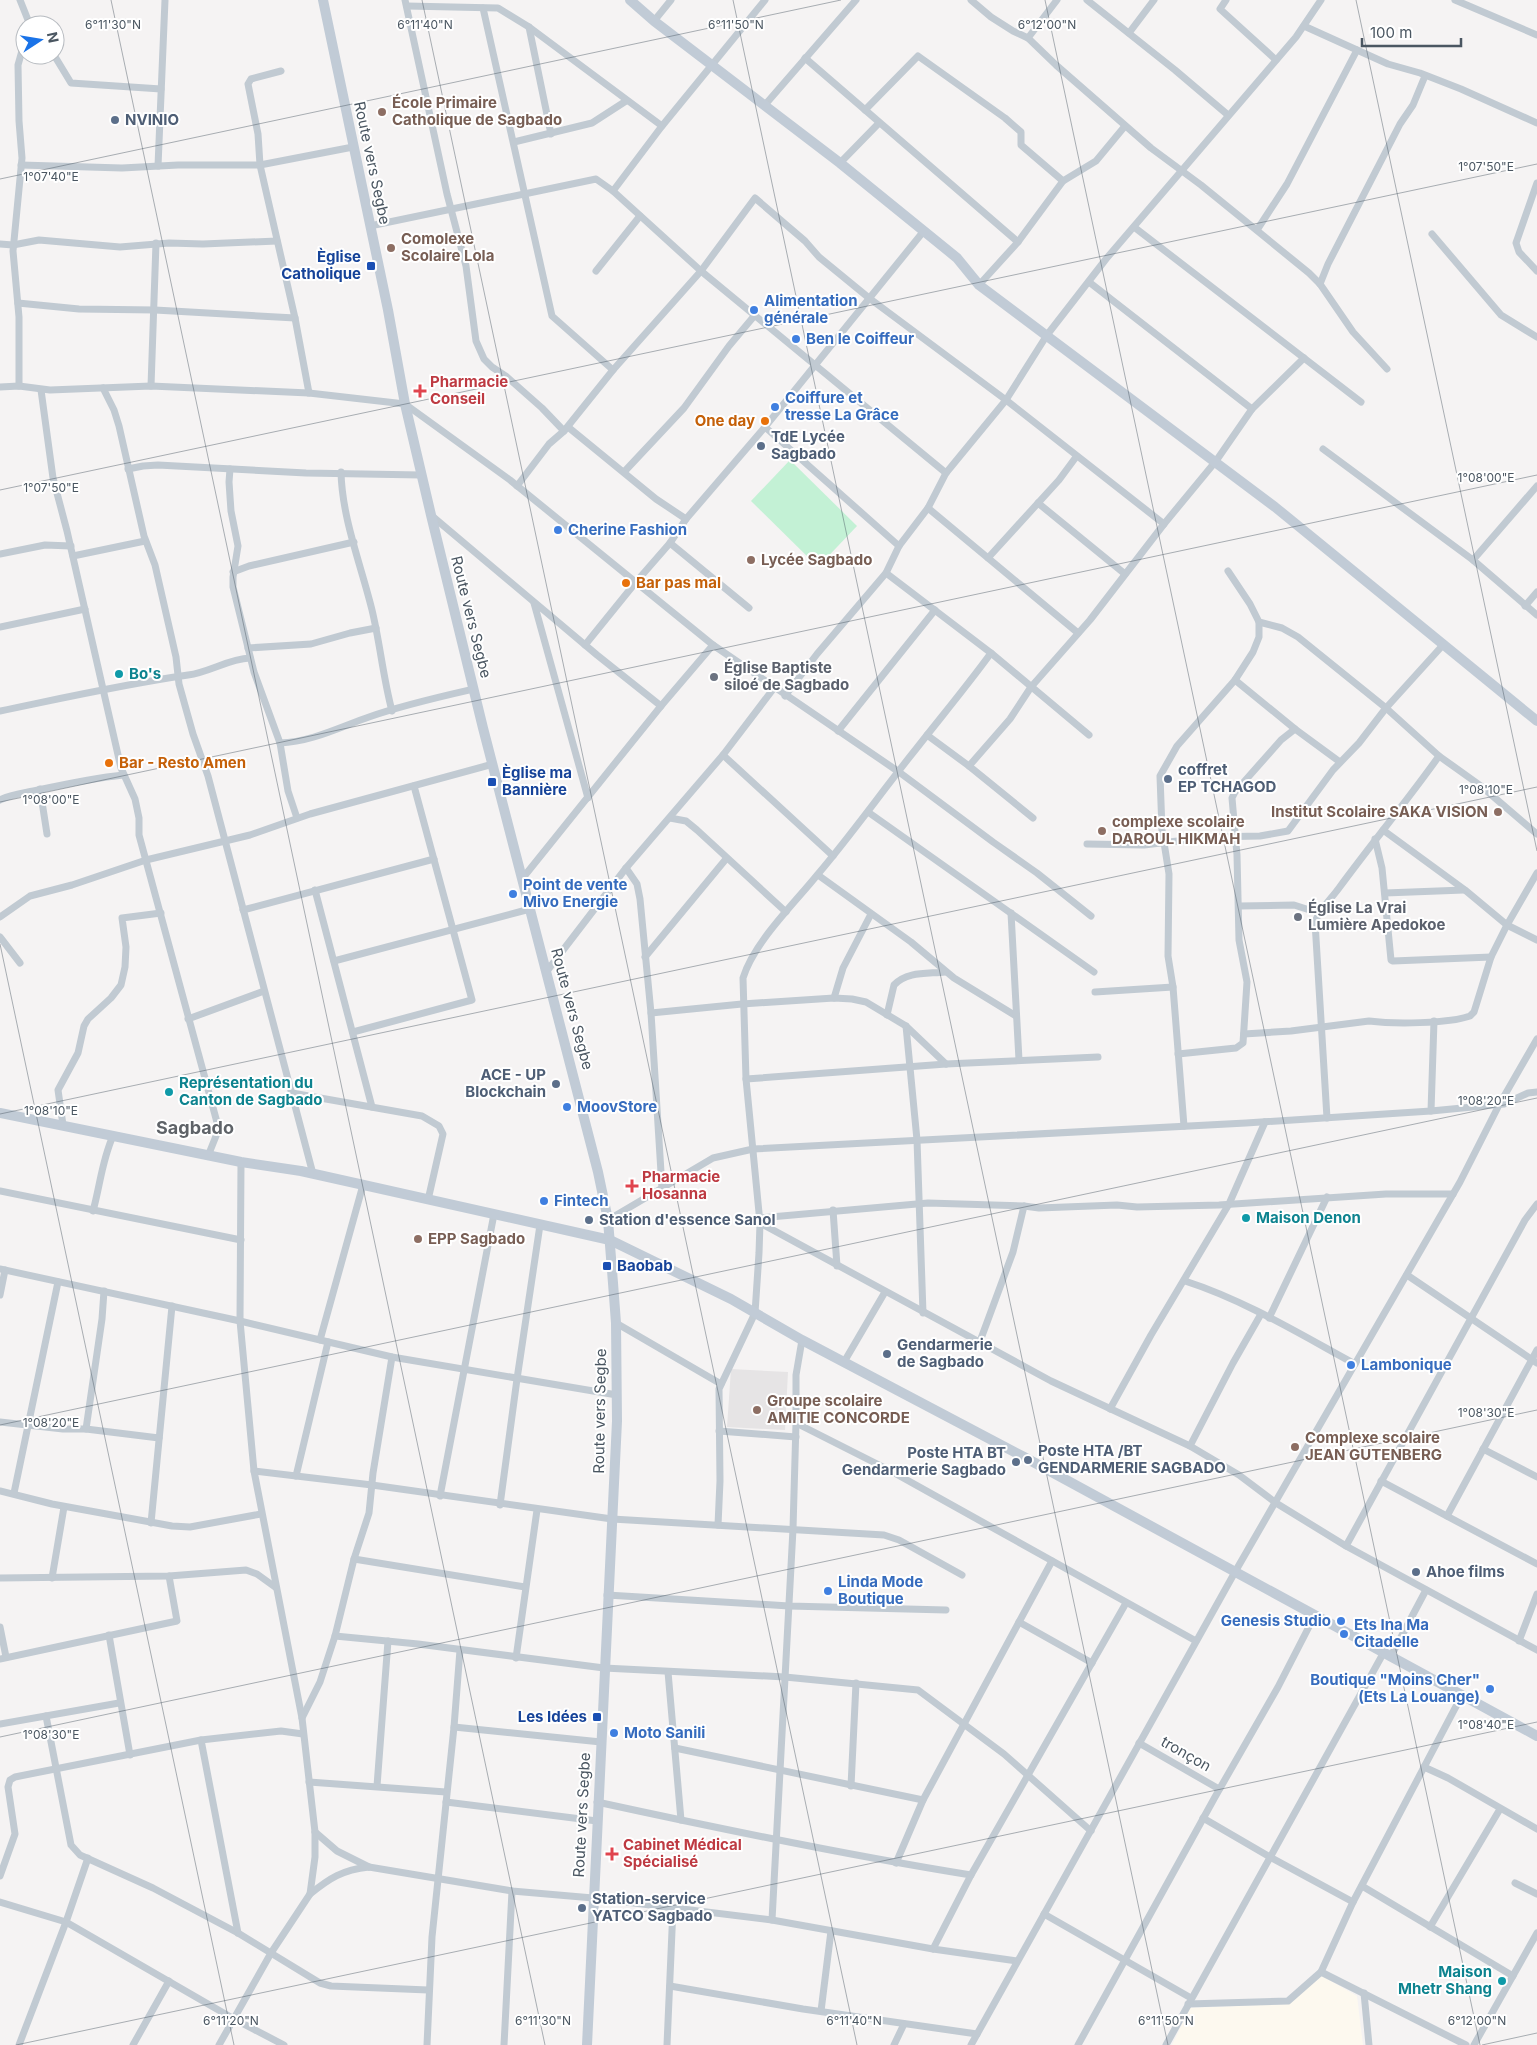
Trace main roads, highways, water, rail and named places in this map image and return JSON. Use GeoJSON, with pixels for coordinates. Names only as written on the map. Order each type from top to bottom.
{"type":"FeatureCollection","features":[{"type":"Feature","properties":{"kind":"place","name":"École Primaire Catholique de Sagbado"},"geometry":{"type":"Point","coordinates":[382,112]}},
{"type":"Feature","properties":{"kind":"place","name":"NVINIO"},"geometry":{"type":"Point","coordinates":[115,120]}},
{"type":"Feature","properties":{"kind":"place","name":"Comolexe Scolaire Lola"},"geometry":{"type":"Point","coordinates":[391,248]}},
{"type":"Feature","properties":{"kind":"place","name":"Èglise Catholique"},"geometry":{"type":"Point","coordinates":[371,266]}},
{"type":"Feature","properties":{"kind":"place","name":"Alimentation générale"},"geometry":{"type":"Point","coordinates":[754,310]}},
{"type":"Feature","properties":{"kind":"place","name":"Ben le Coiffeur"},"geometry":{"type":"Point","coordinates":[796,339]}},
{"type":"Feature","properties":{"kind":"place","name":"Pharmacie Conseil"},"geometry":{"type":"Point","coordinates":[420,391]}},
{"type":"Feature","properties":{"kind":"place","name":"Coiffure et tresse La Grâce"},"geometry":{"type":"Point","coordinates":[775,407]}},
{"type":"Feature","properties":{"kind":"place","name":"One day"},"geometry":{"type":"Point","coordinates":[765,421]}},
{"type":"Feature","properties":{"kind":"place","name":"TdE Lycée Sagbado"},"geometry":{"type":"Point","coordinates":[761,446]}},
{"type":"Feature","properties":{"kind":"place","name":"Cherine Fashion"},"geometry":{"type":"Point","coordinates":[558,530]}},
{"type":"Feature","properties":{"kind":"place","name":"Lycée Sagbado"},"geometry":{"type":"Point","coordinates":[751,560]}},
{"type":"Feature","properties":{"kind":"place","name":"Bar pas mal"},"geometry":{"type":"Point","coordinates":[626,583]}},
{"type":"Feature","properties":{"kind":"place","name":"Bo's"},"geometry":{"type":"Point","coordinates":[119,674]}},
{"type":"Feature","properties":{"kind":"place","name":"Église Baptiste siloé de Sagbado"},"geometry":{"type":"Point","coordinates":[714,677]}},
{"type":"Feature","properties":{"kind":"place","name":"Bar - Resto Amen"},"geometry":{"type":"Point","coordinates":[109,763]}},
{"type":"Feature","properties":{"kind":"place","name":"coffret EP TCHAGOD"},"geometry":{"type":"Point","coordinates":[1168,779]}},
{"type":"Feature","properties":{"kind":"place","name":"Èglise ma Bannière"},"geometry":{"type":"Point","coordinates":[492,782]}},
{"type":"Feature","properties":{"kind":"place","name":"Institut Scolaire SAKA VISION"},"geometry":{"type":"Point","coordinates":[1498,812]}},
{"type":"Feature","properties":{"kind":"place","name":"complexe scolaire DAROUL HIKMAH"},"geometry":{"type":"Point","coordinates":[1102,831]}},
{"type":"Feature","properties":{"kind":"place","name":"Point de vente Mivo Energie"},"geometry":{"type":"Point","coordinates":[513,894]}},
{"type":"Feature","properties":{"kind":"place","name":"Église La Vrai Lumière Apedokoe"},"geometry":{"type":"Point","coordinates":[1298,917]}},
{"type":"Feature","properties":{"kind":"place","name":"ACE - UP Blockchain"},"geometry":{"type":"Point","coordinates":[556,1084]}},
{"type":"Feature","properties":{"kind":"place","name":"Représentation du Canton de Sagbado"},"geometry":{"type":"Point","coordinates":[169,1092]}},
{"type":"Feature","properties":{"kind":"place","name":"MoovStore"},"geometry":{"type":"Point","coordinates":[567,1107]}},
{"type":"Feature","properties":{"kind":"place","name":"Pharmacie Hosanna"},"geometry":{"type":"Point","coordinates":[632,1186]}},
{"type":"Feature","properties":{"kind":"place","name":"Fintech"},"geometry":{"type":"Point","coordinates":[544,1201]}},
{"type":"Feature","properties":{"kind":"place","name":"Maison Denon"},"geometry":{"type":"Point","coordinates":[1246,1218]}},
{"type":"Feature","properties":{"kind":"place","name":"Station d'essence Sanol"},"geometry":{"type":"Point","coordinates":[589,1220]}},
{"type":"Feature","properties":{"kind":"place","name":"EPP Sagbado"},"geometry":{"type":"Point","coordinates":[418,1239]}},
{"type":"Feature","properties":{"kind":"place","name":"Baobab"},"geometry":{"type":"Point","coordinates":[607,1266]}},
{"type":"Feature","properties":{"kind":"place","name":"Gendarmerie de Sagbado"},"geometry":{"type":"Point","coordinates":[887,1354]}},
{"type":"Feature","properties":{"kind":"place","name":"Lambonique"},"geometry":{"type":"Point","coordinates":[1351,1365]}},
{"type":"Feature","properties":{"kind":"place","name":"Groupe scolaire AMITIE CONCORDE"},"geometry":{"type":"Point","coordinates":[757,1410]}},
{"type":"Feature","properties":{"kind":"place","name":"Complexe scolaire JEAN GUTENBERG"},"geometry":{"type":"Point","coordinates":[1295,1447]}},
{"type":"Feature","properties":{"kind":"place","name":"Poste HTA /BT GENDARMERIE SAGBADO"},"geometry":{"type":"Point","coordinates":[1028,1460]}},
{"type":"Feature","properties":{"kind":"place","name":"Poste HTA BT Gendarmerie Sagbado"},"geometry":{"type":"Point","coordinates":[1016,1462]}},
{"type":"Feature","properties":{"kind":"place","name":"Ahoe films"},"geometry":{"type":"Point","coordinates":[1416,1572]}},
{"type":"Feature","properties":{"kind":"place","name":"Linda Mode Boutique"},"geometry":{"type":"Point","coordinates":[828,1591]}},
{"type":"Feature","properties":{"kind":"place","name":"Genesis Studio"},"geometry":{"type":"Point","coordinates":[1341,1621]}},
{"type":"Feature","properties":{"kind":"place","name":"Ets Ina Ma Citadelle"},"geometry":{"type":"Point","coordinates":[1344,1634]}},
{"type":"Feature","properties":{"kind":"place","name":"Boutique \"Moins Cher\" (Ets La Louange)"},"geometry":{"type":"Point","coordinates":[1490,1689]}},
{"type":"Feature","properties":{"kind":"place","name":"Les Idées"},"geometry":{"type":"Point","coordinates":[597,1717]}},
{"type":"Feature","properties":{"kind":"place","name":"Moto Sanili"},"geometry":{"type":"Point","coordinates":[614,1733]}},
{"type":"Feature","properties":{"kind":"place","name":"Cabinet Médical Spécialisé"},"geometry":{"type":"Point","coordinates":[612,1854]}},
{"type":"Feature","properties":{"kind":"place","name":"Station-service YATCO Sagbado"},"geometry":{"type":"Point","coordinates":[582,1908]}},
{"type":"Feature","properties":{"kind":"place","name":"Maison Mhetr Shang"},"geometry":{"type":"Point","coordinates":[1502,1981]}},
{"type":"Feature","properties":{"kind":"district","name":"Sagbado"},"geometry":{"type":"Point","coordinates":[195,1128]}}]}
